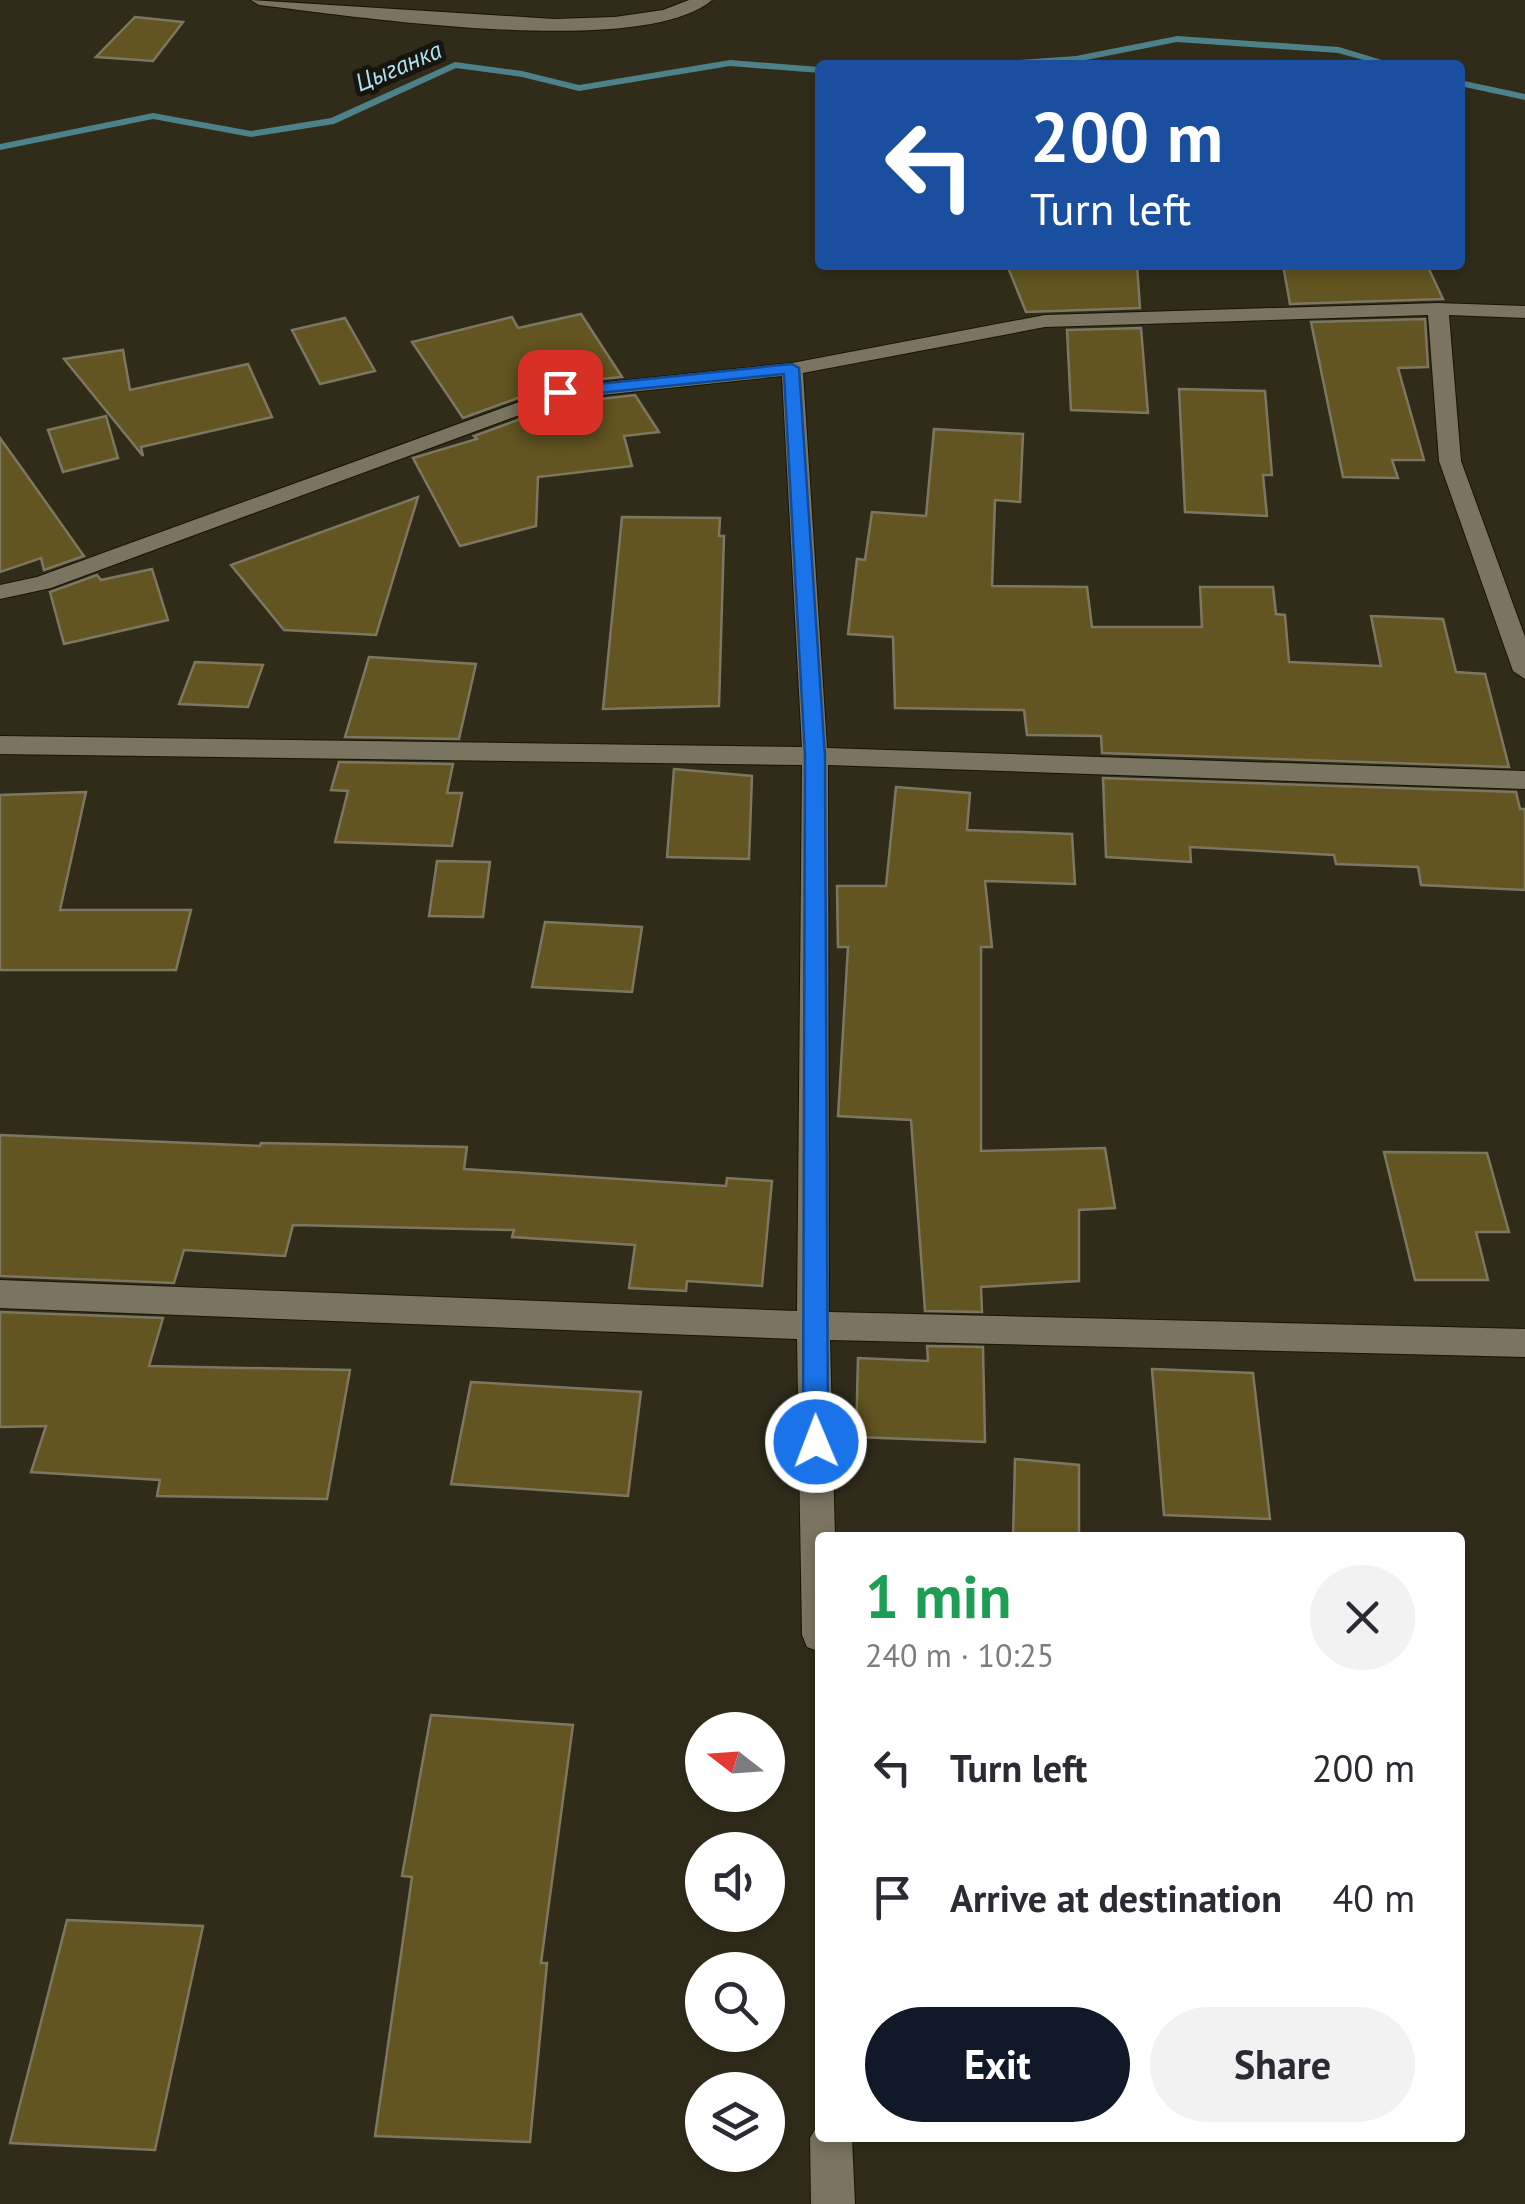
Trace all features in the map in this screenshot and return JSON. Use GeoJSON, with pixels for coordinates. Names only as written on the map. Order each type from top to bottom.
{"type":"FeatureCollection","features":[{"type":"Feature","properties":{"kind":"street"},"geometry":{"type":"LineString","coordinates":[[259,0],[420,18],[559,22],[664,17],[704,0]]}},
{"type":"Feature","properties":{"kind":"street"},"geometry":{"type":"LineString","coordinates":[[1438,309],[1450,462],[1525,671]]}},
{"type":"Feature","properties":{"kind":"street"},"geometry":{"type":"LineString","coordinates":[[0,592],[43,582],[560,392],[792,368],[1045,321],[1438,309],[1525,312]]}},
{"type":"Feature","properties":{"kind":"street"},"geometry":{"type":"LineString","coordinates":[[792,368],[815,756],[813,1326],[818,1532]]}},
{"type":"Feature","properties":{"kind":"street"},"geometry":{"type":"LineString","coordinates":[[0,745],[815,756],[1525,780]]}},
{"type":"Feature","properties":{"kind":"street"},"geometry":{"type":"LineString","coordinates":[[0,1294],[813,1326],[1525,1343]]}},
{"type":"Feature","properties":{"kind":"street"},"geometry":{"type":"LineString","coordinates":[[832,2142],[833,2204]]}},
{"type":"Feature","properties":{"kind":"building"},"geometry":{"type":"Polygon","coordinates":[[[135,17],[183,22],[153,61],[96,57],[135,17]]]}},
{"type":"Feature","properties":{"kind":"building"},"geometry":{"type":"Polygon","coordinates":[[[1009,270],[1137,270],[1140,308],[1026,312],[1009,270]]]}},
{"type":"Feature","properties":{"kind":"building"},"geometry":{"type":"Polygon","coordinates":[[[1284,270],[1429,270],[1443,299],[1290,304],[1284,270]]]}},
{"type":"Feature","properties":{"kind":"building"},"geometry":{"type":"Polygon","coordinates":[[[581,314],[622,377],[559,383],[463,418],[412,342],[512,317],[518,328],[581,314]]]}},
{"type":"Feature","properties":{"kind":"building"},"geometry":{"type":"Polygon","coordinates":[[[345,318],[375,371],[320,384],[292,330],[345,318]]]}},
{"type":"Feature","properties":{"kind":"building"},"geometry":{"type":"Polygon","coordinates":[[[1425,319],[1428,367],[1398,368],[1424,460],[1392,460],[1398,478],[1343,477],[1311,322],[1425,319]]]}},
{"type":"Feature","properties":{"kind":"building"},"geometry":{"type":"Polygon","coordinates":[[[1141,328],[1148,413],[1071,410],[1067,330],[1141,328]]]}},
{"type":"Feature","properties":{"kind":"building"},"geometry":{"type":"Polygon","coordinates":[[[123,350],[130,390],[248,364],[272,417],[141,447],[143,456],[64,359],[123,350]]]}},
{"type":"Feature","properties":{"kind":"building"},"geometry":{"type":"Polygon","coordinates":[[[1179,389],[1265,391],[1272,475],[1263,475],[1267,516],[1185,512],[1179,389]]]}},
{"type":"Feature","properties":{"kind":"building"},"geometry":{"type":"Polygon","coordinates":[[[635,395],[659,432],[624,436],[632,466],[538,477],[536,526],[460,546],[413,458],[477,439],[474,436],[564,403],[635,395]]]}},
{"type":"Feature","properties":{"kind":"building"},"geometry":{"type":"Polygon","coordinates":[[[106,416],[118,458],[63,472],[48,430],[106,416]]]}},
{"type":"Feature","properties":{"kind":"building"},"geometry":{"type":"Polygon","coordinates":[[[934,429],[1023,434],[1020,502],[995,500],[992,586],[1087,587],[1092,627],[1202,627],[1200,587],[1273,587],[1276,614],[1285,615],[1289,662],[1381,666],[1371,616],[1443,619],[1456,672],[1485,674],[1509,767],[1102,753],[1101,736],[1027,735],[1024,710],[895,708],[893,637],[848,634],[857,559],[865,560],[872,512],[926,516],[934,429]]]}},
{"type":"Feature","properties":{"kind":"building"},"geometry":{"type":"Polygon","coordinates":[[[0,438],[84,556],[44,570],[41,558],[0,572],[0,438]]]}},
{"type":"Feature","properties":{"kind":"building"},"geometry":{"type":"Polygon","coordinates":[[[418,497],[376,635],[284,630],[231,565],[418,497]]]}},
{"type":"Feature","properties":{"kind":"building"},"geometry":{"type":"Polygon","coordinates":[[[622,517],[720,518],[719,536],[724,536],[719,706],[603,709],[622,517]]]}},
{"type":"Feature","properties":{"kind":"building"},"geometry":{"type":"Polygon","coordinates":[[[152,569],[168,620],[64,644],[50,592],[97,575],[101,580],[152,569]]]}},
{"type":"Feature","properties":{"kind":"building"},"geometry":{"type":"Polygon","coordinates":[[[369,657],[476,664],[459,739],[345,737],[369,657]]]}},
{"type":"Feature","properties":{"kind":"building"},"geometry":{"type":"Polygon","coordinates":[[[195,662],[263,665],[248,707],[179,704],[195,662]]]}},
{"type":"Feature","properties":{"kind":"building"},"geometry":{"type":"Polygon","coordinates":[[[339,762],[453,764],[447,793],[462,793],[452,846],[335,842],[348,791],[331,790],[339,762]]]}},
{"type":"Feature","properties":{"kind":"building"},"geometry":{"type":"Polygon","coordinates":[[[674,769],[752,776],[749,859],[667,857],[674,769]]]}},
{"type":"Feature","properties":{"kind":"building"},"geometry":{"type":"Polygon","coordinates":[[[1103,778],[1516,792],[1520,809],[1525,809],[1525,890],[1421,885],[1418,867],[1336,864],[1334,855],[1190,847],[1191,862],[1106,857],[1103,778]]]}},
{"type":"Feature","properties":{"kind":"building"},"geometry":{"type":"Polygon","coordinates":[[[896,787],[970,793],[967,830],[1072,834],[1075,884],[985,881],[992,947],[981,947],[981,1151],[1105,1148],[1115,1208],[1079,1210],[1079,1281],[981,1287],[982,1312],[925,1311],[911,1120],[838,1116],[848,947],[838,947],[837,886],[886,886],[896,787]]]}},
{"type":"Feature","properties":{"kind":"building"},"geometry":{"type":"Polygon","coordinates":[[[86,792],[60,910],[191,910],[176,970],[0,970],[0,795],[86,792]]]}},
{"type":"Feature","properties":{"kind":"building"},"geometry":{"type":"Polygon","coordinates":[[[437,861],[490,862],[483,917],[429,916],[437,861]]]}},
{"type":"Feature","properties":{"kind":"building"},"geometry":{"type":"Polygon","coordinates":[[[545,922],[642,927],[632,992],[532,987],[545,922]]]}},
{"type":"Feature","properties":{"kind":"building"},"geometry":{"type":"Polygon","coordinates":[[[0,1135],[260,1146],[261,1143],[467,1147],[464,1169],[726,1186],[727,1178],[772,1181],[762,1286],[687,1281],[686,1291],[629,1288],[635,1245],[512,1237],[514,1230],[293,1225],[285,1256],[184,1250],[174,1283],[0,1276],[0,1135]]]}},
{"type":"Feature","properties":{"kind":"building"},"geometry":{"type":"Polygon","coordinates":[[[1384,1152],[1487,1153],[1509,1232],[1476,1232],[1488,1280],[1415,1280],[1384,1152]]]}},
{"type":"Feature","properties":{"kind":"building"},"geometry":{"type":"Polygon","coordinates":[[[0,1312],[163,1318],[149,1366],[350,1370],[327,1499],[157,1496],[160,1480],[31,1472],[46,1426],[0,1427],[0,1312]]]}},
{"type":"Feature","properties":{"kind":"building"},"geometry":{"type":"Polygon","coordinates":[[[927,1346],[983,1347],[985,1442],[856,1437],[858,1358],[928,1361],[927,1346]]]}},
{"type":"Feature","properties":{"kind":"building"},"geometry":{"type":"Polygon","coordinates":[[[1152,1369],[1253,1373],[1270,1519],[1164,1515],[1152,1369]]]}},
{"type":"Feature","properties":{"kind":"building"},"geometry":{"type":"Polygon","coordinates":[[[471,1382],[641,1392],[628,1496],[451,1484],[471,1382]]]}},
{"type":"Feature","properties":{"kind":"building"},"geometry":{"type":"Polygon","coordinates":[[[1015,1459],[1079,1465],[1079,1532],[1013,1532],[1015,1459]]]}},
{"type":"Feature","properties":{"kind":"building"},"geometry":{"type":"Polygon","coordinates":[[[431,1715],[573,1725],[541,1963],[547,1963],[530,2142],[375,2136],[412,1877],[402,1876],[431,1715]]]}},
{"type":"Feature","properties":{"kind":"building"},"geometry":{"type":"Polygon","coordinates":[[[67,1920],[203,1926],[155,2150],[10,2143],[67,1920]]]}},
{"type":"Feature","properties":{"kind":"waterway","name":"Цыганка"},"geometry":{"type":"LineString","coordinates":[[1062,60],[1177,39],[1339,50],[1375,60]]}},
{"type":"Feature","properties":{"kind":"waterway","name":"Цыганка"},"geometry":{"type":"LineString","coordinates":[[0,147],[153,116],[251,134],[334,121],[455,65],[522,74],[579,88],[730,63],[815,70]]}},
{"type":"Feature","properties":{"kind":"waterway","name":"Цыганка"},"geometry":{"type":"LineString","coordinates":[[1465,84],[1525,97]]}},
{"type":"Feature","properties":{"kind":"route"},"geometry":{"type":"LineString","coordinates":[[560,392],[792,368],[815,756],[816,1442]]}}]}
